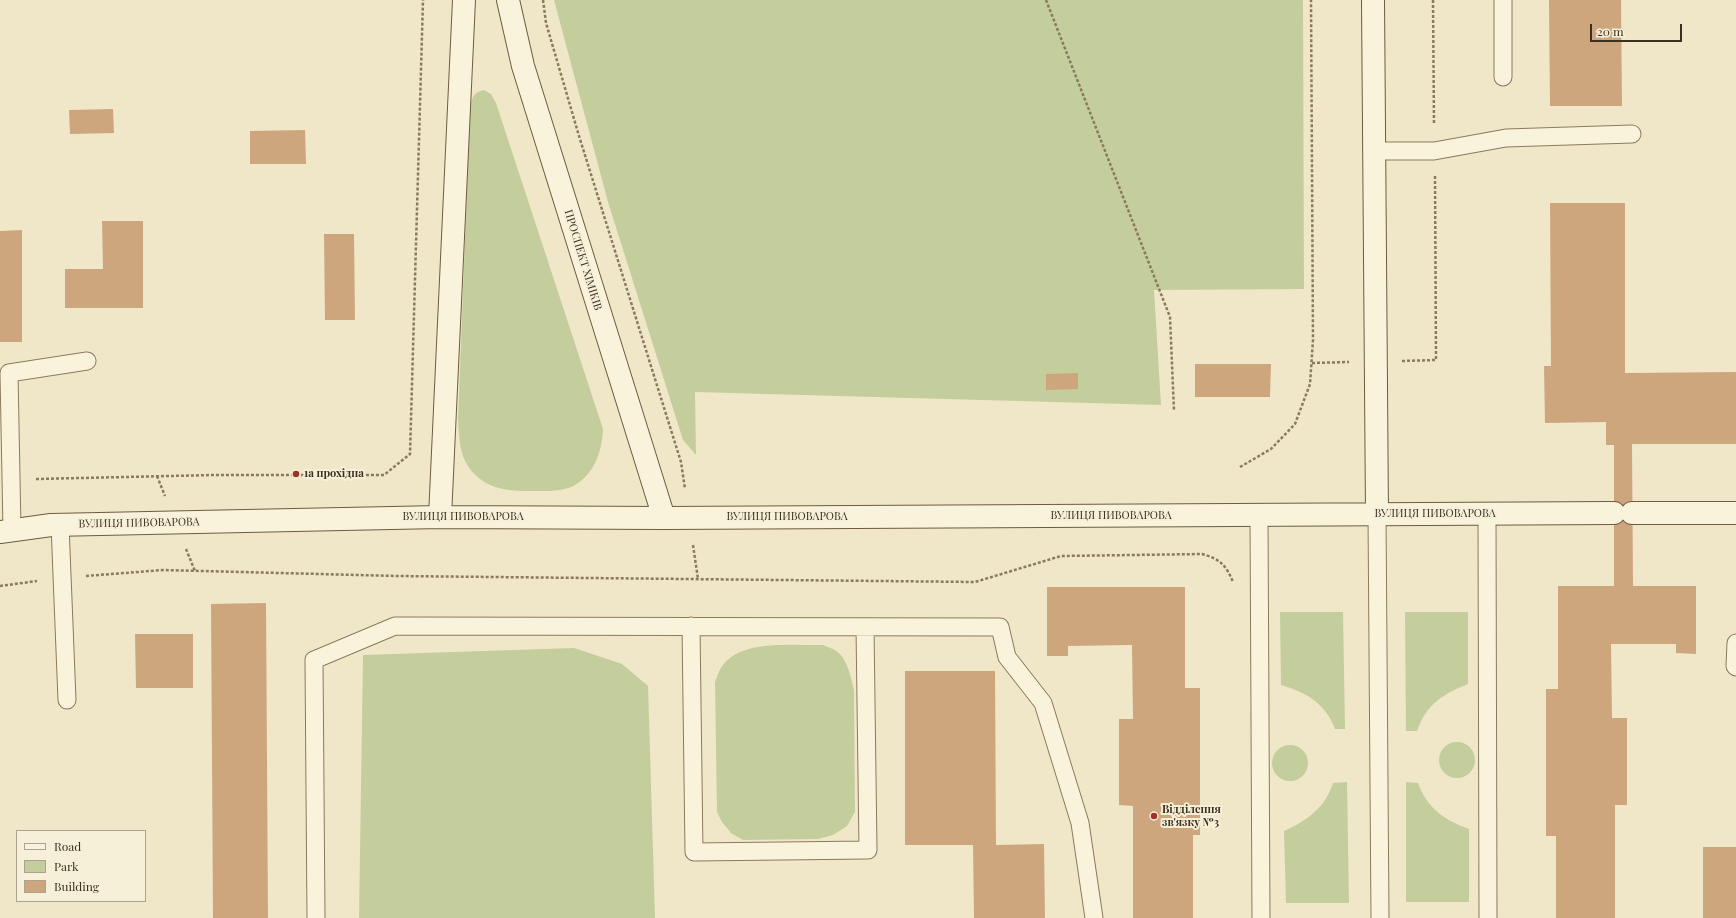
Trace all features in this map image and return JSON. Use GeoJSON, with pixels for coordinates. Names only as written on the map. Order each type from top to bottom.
{"type":"FeatureCollection","features":[{"type":"Feature","properties":{"kind":"street"},"geometry":{"type":"LineString","coordinates":[[440,517],[464,0]]}},
{"type":"Feature","properties":{"kind":"street","name":"ПРОСПЕКТ ХІМІКІВ"},"geometry":{"type":"LineString","coordinates":[[508,0],[524,66],[664,518]]}},
{"type":"Feature","properties":{"kind":"street"},"geometry":{"type":"LineString","coordinates":[[1373,0],[1376,514]]}},
{"type":"Feature","properties":{"kind":"street","name":"ВУЛИЦЯ ПИВОВАРОВА"},"geometry":{"type":"LineString","coordinates":[[6,531],[60,525],[440,517],[690,518],[1736,513]]}},
{"type":"Feature","properties":{"kind":"lane"},"geometry":{"type":"LineString","coordinates":[[1503,0],[1503,77]]}},
{"type":"Feature","properties":{"kind":"lane"},"geometry":{"type":"LineString","coordinates":[[1374,151],[1434,151],[1506,138],[1632,134]]}},
{"type":"Feature","properties":{"kind":"lane"},"geometry":{"type":"LineString","coordinates":[[6,531],[11,480],[4,371],[87,361]]}},
{"type":"Feature","properties":{"kind":"lane"},"geometry":{"type":"LineString","coordinates":[[1376,514],[1380,918]]}},
{"type":"Feature","properties":{"kind":"lane"},"geometry":{"type":"LineString","coordinates":[[1487,514],[1488,918]]}},
{"type":"Feature","properties":{"kind":"lane"},"geometry":{"type":"LineString","coordinates":[[1260,515],[1261,918]]}},
{"type":"Feature","properties":{"kind":"lane"},"geometry":{"type":"LineString","coordinates":[[60,525],[66,700]]}},
{"type":"Feature","properties":{"kind":"lane"},"geometry":{"type":"LineString","coordinates":[[316,918],[314,660],[395,626],[691,626],[1000,627],[1007,657],[1043,703],[1080,823],[1094,918]]}},
{"type":"Feature","properties":{"kind":"lane"},"geometry":{"type":"LineString","coordinates":[[691,626],[694,852],[868,850],[865,627]]}},
{"type":"Feature","properties":{"kind":"lane"},"geometry":{"type":"LineString","coordinates":[[1736,643],[1736,667]]}},
{"type":"Feature","properties":{"kind":"path"},"geometry":{"type":"LineString","coordinates":[[11,480],[214,475],[384,475],[410,454],[423,0]]}},
{"type":"Feature","properties":{"kind":"path"},"geometry":{"type":"LineString","coordinates":[[543,0],[546,23],[579,136],[681,462],[698,579]]}},
{"type":"Feature","properties":{"kind":"path"},"geometry":{"type":"LineString","coordinates":[[1046,0],[1170,317],[1174,411]]}},
{"type":"Feature","properties":{"kind":"path"},"geometry":{"type":"LineString","coordinates":[[1240,467],[1271,449],[1295,424],[1310,384],[1314,340],[1311,0]]}},
{"type":"Feature","properties":{"kind":"path"},"geometry":{"type":"LineString","coordinates":[[0,586],[62,578],[163,570],[390,576],[975,582],[1061,556],[1202,554],[1216,558],[1228,569],[1234,583]]}},
{"type":"Feature","properties":{"kind":"green space"},"geometry":{"type":"Polygon","coordinates":[[[554,0],[1303,0],[1304,289],[1154,290],[1161,405],[695,392],[696,455],[683,440],[608,202],[554,0]]]}},
{"type":"Feature","properties":{"kind":"green space"},"geometry":{"type":"Polygon","coordinates":[[[484,90],[491,94],[496,103],[603,429],[601,444],[594,466],[584,478],[574,486],[560,490],[518,491],[498,488],[488,484],[472,471],[465,461],[460,446],[458,419],[470,108],[471,101],[475,94],[484,90]]]}},
{"type":"Feature","properties":{"kind":"green space"},"geometry":{"type":"Polygon","coordinates":[[[1280,612],[1343,612],[1345,729],[1335,729],[1326,712],[1314,700],[1281,685],[1280,612]]]}},
{"type":"Feature","properties":{"kind":"green space"},"geometry":{"type":"Polygon","coordinates":[[[1405,612],[1468,612],[1468,684],[1436,701],[1425,714],[1417,731],[1406,731],[1405,612]]]}},
{"type":"Feature","properties":{"kind":"green space"},"geometry":{"type":"Polygon","coordinates":[[[823,645],[835,650],[843,657],[848,668],[854,690],[855,812],[847,826],[833,835],[818,839],[743,840],[731,833],[722,822],[717,812],[715,682],[720,669],[732,657],[743,651],[769,646],[823,645]]]}},
{"type":"Feature","properties":{"kind":"green space"},"geometry":{"type":"Polygon","coordinates":[[[574,648],[622,664],[648,686],[655,918],[359,918],[363,655],[574,648]]]}},
{"type":"Feature","properties":{"kind":"green space"},"geometry":{"type":"Polygon","coordinates":[[[1461,742],[1470,747],[1474,753],[1474,767],[1470,773],[1461,778],[1453,778],[1444,773],[1440,767],[1439,756],[1444,747],[1450,743],[1461,742]]]}},
{"type":"Feature","properties":{"kind":"green space"},"geometry":{"type":"Polygon","coordinates":[[[1294,745],[1303,750],[1307,756],[1307,770],[1303,776],[1294,781],[1286,781],[1277,776],[1273,770],[1272,759],[1277,750],[1283,746],[1294,745]]]}},
{"type":"Feature","properties":{"kind":"green space"},"geometry":{"type":"Polygon","coordinates":[[[1347,782],[1349,903],[1286,903],[1284,831],[1308,818],[1325,800],[1333,783],[1347,782]]]}},
{"type":"Feature","properties":{"kind":"green space"},"geometry":{"type":"Polygon","coordinates":[[[1406,782],[1418,783],[1426,799],[1438,812],[1452,822],[1469,829],[1469,902],[1406,902],[1406,782]]]}},
{"type":"Feature","properties":{"kind":"building"},"geometry":{"type":"Polygon","coordinates":[[[1549,0],[1621,0],[1622,106],[1550,106],[1549,0]]]}},
{"type":"Feature","properties":{"kind":"building"},"geometry":{"type":"Polygon","coordinates":[[[113,109],[114,133],[70,134],[69,110],[113,109]]]}},
{"type":"Feature","properties":{"kind":"building"},"geometry":{"type":"Polygon","coordinates":[[[305,130],[306,164],[250,164],[250,131],[305,130]]]}},
{"type":"Feature","properties":{"kind":"building"},"geometry":{"type":"Polygon","coordinates":[[[1550,203],[1625,203],[1625,373],[1736,372],[1736,444],[1632,444],[1633,586],[1696,586],[1696,654],[1676,653],[1676,644],[1611,644],[1612,718],[1627,718],[1627,805],[1615,805],[1615,918],[1556,918],[1556,836],[1546,836],[1546,689],[1558,689],[1558,586],[1614,586],[1614,445],[1606,445],[1606,422],[1545,423],[1544,366],[1551,366],[1550,203]]]}},
{"type":"Feature","properties":{"kind":"building"},"geometry":{"type":"Polygon","coordinates":[[[102,221],[143,221],[143,308],[65,308],[65,269],[103,269],[102,221]]]}},
{"type":"Feature","properties":{"kind":"building"},"geometry":{"type":"Polygon","coordinates":[[[22,230],[22,342],[0,342],[0,231],[22,230]]]}},
{"type":"Feature","properties":{"kind":"building"},"geometry":{"type":"Polygon","coordinates":[[[324,234],[354,234],[355,320],[325,320],[324,234]]]}},
{"type":"Feature","properties":{"kind":"building"},"geometry":{"type":"Polygon","coordinates":[[[1195,364],[1271,364],[1270,397],[1195,397],[1195,364]]]}},
{"type":"Feature","properties":{"kind":"building"},"geometry":{"type":"Polygon","coordinates":[[[1078,373],[1078,389],[1046,390],[1046,374],[1078,373]]]}},
{"type":"Feature","properties":{"kind":"building"},"geometry":{"type":"Polygon","coordinates":[[[1047,587],[1185,587],[1185,688],[1200,688],[1200,835],[1193,835],[1193,918],[1133,918],[1133,806],[1119,805],[1119,719],[1133,719],[1132,645],[1068,646],[1068,656],[1047,656],[1047,587]]]}},
{"type":"Feature","properties":{"kind":"building"},"geometry":{"type":"Polygon","coordinates":[[[266,603],[268,918],[213,918],[211,604],[266,603]]]}},
{"type":"Feature","properties":{"kind":"building"},"geometry":{"type":"Polygon","coordinates":[[[135,634],[193,634],[193,688],[136,688],[135,634]]]}},
{"type":"Feature","properties":{"kind":"building"},"geometry":{"type":"Polygon","coordinates":[[[905,671],[995,671],[996,845],[1044,844],[1045,918],[974,918],[973,845],[905,845],[905,671]]]}},
{"type":"Feature","properties":{"kind":"building"},"geometry":{"type":"Polygon","coordinates":[[[1703,847],[1736,847],[1736,918],[1703,918],[1703,847]]]}},
{"type":"Feature","properties":{"kind":"place","name":"1а прохідна"},"geometry":{"type":"Point","coordinates":[296,474]}},
{"type":"Feature","properties":{"kind":"place","name":"Відділення зв'язку №3"},"geometry":{"type":"Point","coordinates":[1154,816]}}]}
